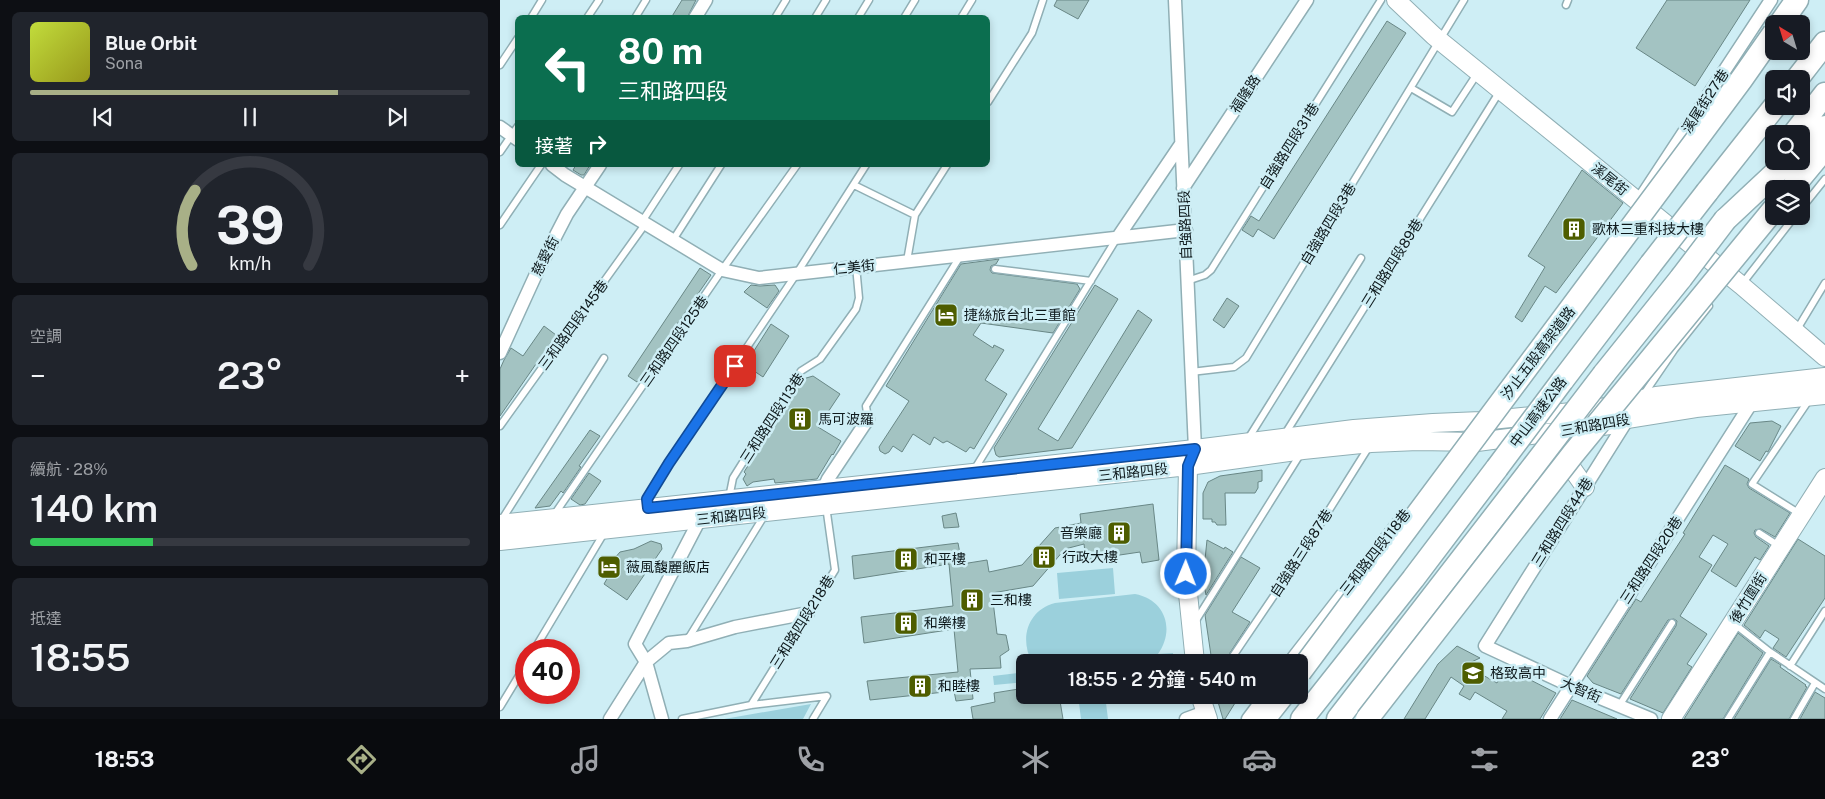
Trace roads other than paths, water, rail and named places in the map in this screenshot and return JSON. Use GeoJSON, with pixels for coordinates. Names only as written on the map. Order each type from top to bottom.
{"type":"FeatureCollection","features":[{"type":"Feature","properties":{"kind":"highway"},"geometry":{"type":"LineString","coordinates":[[1786,15],[1797,0]]}},
{"type":"Feature","properties":{"kind":"highway"},"geometry":{"type":"LineString","coordinates":[[1804,70],[1825,43]]}},
{"type":"Feature","properties":{"kind":"highway","name":"汐止五股高架道路"},"geometry":{"type":"LineString","coordinates":[[1308,661],[1765,46]]}},
{"type":"Feature","properties":{"kind":"highway"},"geometry":{"type":"LineString","coordinates":[[1801,125],[1825,94]]}},
{"type":"Feature","properties":{"kind":"highway","name":"中山高速公路"},"geometry":{"type":"LineString","coordinates":[[1302,719],[1413,579],[1651,264],[1768,115]]}},
{"type":"Feature","properties":{"kind":"highway"},"geometry":{"type":"LineString","coordinates":[[1810,140],[1825,126]]}},
{"type":"Feature","properties":{"kind":"highway"},"geometry":{"type":"LineString","coordinates":[[1798,180],[1825,148]]}},
{"type":"Feature","properties":{"kind":"highway","name":"中山高速公路"},"geometry":{"type":"LineString","coordinates":[[1338,719],[1604,374],[1765,170]]}},
{"type":"Feature","properties":{"kind":"highway"},"geometry":{"type":"LineString","coordinates":[[1726,220],[1779,170]]}},
{"type":"Feature","properties":{"kind":"highway"},"geometry":{"type":"LineString","coordinates":[[1368,719],[1573,454],[1765,220]]}},
{"type":"Feature","properties":{"kind":"highway"},"geometry":{"type":"LineString","coordinates":[[1264,719],[1276,704]]}},
{"type":"Feature","properties":{"kind":"main road","name":"溪尾街"},"geometry":{"type":"LineString","coordinates":[[1396,0],[1478,72],[1825,357]]}},
{"type":"Feature","properties":{"kind":"main road","name":"三和路四段"},"geometry":{"type":"LineString","coordinates":[[500,523],[552,518],[649,516],[700,519],[766,513],[825,497],[972,473],[1195,449],[1354,429],[1481,421],[1582,411],[1641,399],[1825,376]]}},
{"type":"Feature","properties":{"kind":"main road","name":"三和路四段"},"geometry":{"type":"LineString","coordinates":[[500,540],[607,529],[649,516],[728,499],[825,497],[1188,466],[1303,450],[1372,443],[1418,441],[1476,442],[1610,424],[1696,408],[1818,396]]}},
{"type":"Feature","properties":{"kind":"main road"},"geometry":{"type":"LineString","coordinates":[[1547,433],[1585,487]]}},
{"type":"Feature","properties":{"kind":"main road"},"geometry":{"type":"LineString","coordinates":[[1194,654],[1186,574],[1188,466],[1195,449]]}},
{"type":"Feature","properties":{"kind":"main road","name":"後竹圍街"},"geometry":{"type":"LineString","coordinates":[[1671,719],[1825,478]]}},
{"type":"Feature","properties":{"kind":"street"},"geometry":{"type":"LineString","coordinates":[[697,15],[706,0]]}},
{"type":"Feature","properties":{"kind":"street","name":"自強路四段"},"geometry":{"type":"LineString","coordinates":[[1175,0],[1195,449]]}},
{"type":"Feature","properties":{"kind":"street","name":"福隆路"},"geometry":{"type":"LineString","coordinates":[[1183,188],[1307,0]]}},
{"type":"Feature","properties":{"kind":"street","name":"溪尾街27巷"},"geometry":{"type":"LineString","coordinates":[[1638,202],[1771,0]]}},
{"type":"Feature","properties":{"kind":"street"},"geometry":{"type":"LineString","coordinates":[[500,127],[515,134]]}},
{"type":"Feature","properties":{"kind":"street"},"geometry":{"type":"LineString","coordinates":[[1118,237],[1181,144]]}},
{"type":"Feature","properties":{"kind":"street","name":"仁美街"},"geometry":{"type":"LineString","coordinates":[[555,167],[722,270],[759,278],[1186,230]]}},
{"type":"Feature","properties":{"kind":"street","name":"慈愛街"},"geometry":{"type":"LineString","coordinates":[[500,353],[545,255],[567,214],[599,167]]}},
{"type":"Feature","properties":{"kind":"street","name":"三和路四段44巷"},"geometry":{"type":"LineString","coordinates":[[1484,646],[1641,399]]}},
{"type":"Feature","properties":{"kind":"street","name":"三和路四段20巷"},"geometry":{"type":"LineString","coordinates":[[1550,719],[1752,402]]}},
{"type":"Feature","properties":{"kind":"street"},"geometry":{"type":"LineString","coordinates":[[825,497],[828,479],[868,419]]}},
{"type":"Feature","properties":{"kind":"street","name":"三和路四段118巷"},"geometry":{"type":"LineString","coordinates":[[1296,654],[1461,442]]}},
{"type":"Feature","properties":{"kind":"street"},"geometry":{"type":"LineString","coordinates":[[662,719],[646,662],[635,644],[700,519]]}},
{"type":"Feature","properties":{"kind":"street"},"geometry":{"type":"LineString","coordinates":[[610,719],[646,662],[669,643],[687,641],[735,627],[808,613]]}},
{"type":"Feature","properties":{"kind":"street","name":"大智街"},"geometry":{"type":"LineString","coordinates":[[1484,646],[1571,686],[1651,719]]}},
{"type":"Feature","properties":{"kind":"street"},"geometry":{"type":"LineString","coordinates":[[1248,719],[1259,704]]}},
{"type":"Feature","properties":{"kind":"street"},"geometry":{"type":"LineString","coordinates":[[1186,719],[1205,705]]}},
{"type":"Feature","properties":{"kind":"lane"},"geometry":{"type":"LineString","coordinates":[[532,15],[542,0]]}},
{"type":"Feature","properties":{"kind":"lane"},"geometry":{"type":"LineString","coordinates":[[590,15],[599,0]]}},
{"type":"Feature","properties":{"kind":"lane"},"geometry":{"type":"LineString","coordinates":[[637,15],[646,0]]}},
{"type":"Feature","properties":{"kind":"lane"},"geometry":{"type":"LineString","coordinates":[[777,15],[786,0]]}},
{"type":"Feature","properties":{"kind":"lane"},"geometry":{"type":"LineString","coordinates":[[817,15],[826,0]]}},
{"type":"Feature","properties":{"kind":"lane"},"geometry":{"type":"LineString","coordinates":[[860,15],[869,0]]}},
{"type":"Feature","properties":{"kind":"lane"},"geometry":{"type":"LineString","coordinates":[[906,15],[915,0]]}},
{"type":"Feature","properties":{"kind":"lane"},"geometry":{"type":"LineString","coordinates":[[963,15],[972,0]]}},
{"type":"Feature","properties":{"kind":"lane"},"geometry":{"type":"LineString","coordinates":[[990,99],[1032,33],[1044,0]]}},
{"type":"Feature","properties":{"kind":"lane","name":"自強路四段31巷"},"geometry":{"type":"LineString","coordinates":[[1187,282],[1205,275],[1211,270],[1381,0]]}},
{"type":"Feature","properties":{"kind":"lane","name":"自強路四段3巷"},"geometry":{"type":"LineString","coordinates":[[1191,372],[1234,367],[1246,358],[1464,0]]}},
{"type":"Feature","properties":{"kind":"lane"},"geometry":{"type":"LineString","coordinates":[[500,64],[515,42]]}},
{"type":"Feature","properties":{"kind":"lane"},"geometry":{"type":"LineString","coordinates":[[1411,88],[1452,112],[1478,72]]}},
{"type":"Feature","properties":{"kind":"lane","name":"三和路四段89巷"},"geometry":{"type":"LineString","coordinates":[[1283,437],[1501,89]]}},
{"type":"Feature","properties":{"kind":"lane"},"geometry":{"type":"LineString","coordinates":[[500,152],[515,134]]}},
{"type":"Feature","properties":{"kind":"lane"},"geometry":{"type":"LineString","coordinates":[[500,225],[540,167]]}},
{"type":"Feature","properties":{"kind":"lane","name":"三和路四段145巷"},"geometry":{"type":"LineString","coordinates":[[500,426],[644,222],[678,167]]}},
{"type":"Feature","properties":{"kind":"lane"},"geometry":{"type":"LineString","coordinates":[[673,240],[720,167]]}},
{"type":"Feature","properties":{"kind":"lane","name":"三和路四段125巷"},"geometry":{"type":"LineString","coordinates":[[552,518],[722,270],[797,167]]}},
{"type":"Feature","properties":{"kind":"lane"},"geometry":{"type":"LineString","coordinates":[[649,516],[647,499],[669,463],[797,273],[865,167]]}},
{"type":"Feature","properties":{"kind":"lane"},"geometry":{"type":"LineString","coordinates":[[908,261],[915,215],[946,167]]}},
{"type":"Feature","properties":{"kind":"lane"},"geometry":{"type":"LineString","coordinates":[[1810,198],[1825,179]]}},
{"type":"Feature","properties":{"kind":"lane"},"geometry":{"type":"LineString","coordinates":[[854,185],[915,215]]}},
{"type":"Feature","properties":{"kind":"lane"},"geometry":{"type":"LineString","coordinates":[[1733,282],[1787,225]]}},
{"type":"Feature","properties":{"kind":"lane"},"geometry":{"type":"LineString","coordinates":[[972,473],[1118,237]]}},
{"type":"Feature","properties":{"kind":"lane"},"geometry":{"type":"LineString","coordinates":[[868,419],[866,406],[962,254]]}},
{"type":"Feature","properties":{"kind":"lane"},"geometry":{"type":"LineString","coordinates":[[1246,442],[1361,258]]}},
{"type":"Feature","properties":{"kind":"lane","name":"三和路四段113巷"},"geometry":{"type":"LineString","coordinates":[[728,499],[733,478],[796,378],[801,371],[820,359],[856,309],[859,298],[856,266]]}},
{"type":"Feature","properties":{"kind":"lane"},"geometry":{"type":"LineString","coordinates":[[995,268],[1091,281]]}},
{"type":"Feature","properties":{"kind":"lane"},"geometry":{"type":"LineString","coordinates":[[1796,332],[1825,283]]}},
{"type":"Feature","properties":{"kind":"lane"},"geometry":{"type":"LineString","coordinates":[[1641,399],[1674,350],[1714,299]]}},
{"type":"Feature","properties":{"kind":"lane"},"geometry":{"type":"LineString","coordinates":[[500,523],[604,358]]}},
{"type":"Feature","properties":{"kind":"lane"},"geometry":{"type":"LineString","coordinates":[[1801,514],[1752,484],[1818,396]]}},
{"type":"Feature","properties":{"kind":"lane","name":"自強路三段87巷"},"geometry":{"type":"LineString","coordinates":[[1234,654],[1292,569],[1372,443]]}},
{"type":"Feature","properties":{"kind":"lane"},"geometry":{"type":"LineString","coordinates":[[1191,629],[1303,450]]}},
{"type":"Feature","properties":{"kind":"lane","name":"三和路四段218巷"},"geometry":{"type":"LineString","coordinates":[[751,705],[835,570],[825,497]]}},
{"type":"Feature","properties":{"kind":"lane"},"geometry":{"type":"LineString","coordinates":[[687,641],[766,513]]}},
{"type":"Feature","properties":{"kind":"lane"},"geometry":{"type":"LineString","coordinates":[[541,639],[607,529]]}},
{"type":"Feature","properties":{"kind":"lane"},"geometry":{"type":"LineString","coordinates":[[1759,533],[1780,546]]}},
{"type":"Feature","properties":{"kind":"lane"},"geometry":{"type":"LineString","coordinates":[[1790,666],[1825,611]]}},
{"type":"Feature","properties":{"kind":"lane"},"geometry":{"type":"LineString","coordinates":[[1619,706],[1672,623]]}},
{"type":"Feature","properties":{"kind":"lane"},"geometry":{"type":"LineString","coordinates":[[1732,623],[1770,652],[1825,689]]}},
{"type":"Feature","properties":{"kind":"lane"},"geometry":{"type":"LineString","coordinates":[[1728,719],[1770,652]]}},
{"type":"Feature","properties":{"kind":"lane"},"geometry":{"type":"LineString","coordinates":[[500,707],[515,682]]}},
{"type":"Feature","properties":{"kind":"lane"},"geometry":{"type":"LineString","coordinates":[[1794,719],[1816,683]]}},
{"type":"Feature","properties":{"kind":"lane"},"geometry":{"type":"LineString","coordinates":[[682,719],[751,705],[812,696],[827,696],[813,719]]}},
{"type":"Feature","properties":{"kind":"place","name":"歌林三重科技大樓"},"geometry":{"type":"Point","coordinates":[1574,229]}},
{"type":"Feature","properties":{"kind":"place","name":"捷絲旅台北三重館"},"geometry":{"type":"Point","coordinates":[946,315]}},
{"type":"Feature","properties":{"kind":"place","name":"馬可波羅"},"geometry":{"type":"Point","coordinates":[800,419]}},
{"type":"Feature","properties":{"kind":"place","name":"音樂廳"},"geometry":{"type":"Point","coordinates":[1119,533]}},
{"type":"Feature","properties":{"kind":"place","name":"行政大樓"},"geometry":{"type":"Point","coordinates":[1044,557]}},
{"type":"Feature","properties":{"kind":"place","name":"和平樓"},"geometry":{"type":"Point","coordinates":[906,559]}},
{"type":"Feature","properties":{"kind":"place","name":"薇風馥麗飯店"},"geometry":{"type":"Point","coordinates":[609,567]}},
{"type":"Feature","properties":{"kind":"place","name":"三和樓"},"geometry":{"type":"Point","coordinates":[972,600]}},
{"type":"Feature","properties":{"kind":"place","name":"和樂樓"},"geometry":{"type":"Point","coordinates":[906,623]}},
{"type":"Feature","properties":{"kind":"place","name":"格致高中"},"geometry":{"type":"Point","coordinates":[1473,673]}},
{"type":"Feature","properties":{"kind":"place","name":"和睦樓"},"geometry":{"type":"Point","coordinates":[920,686]}}]}
